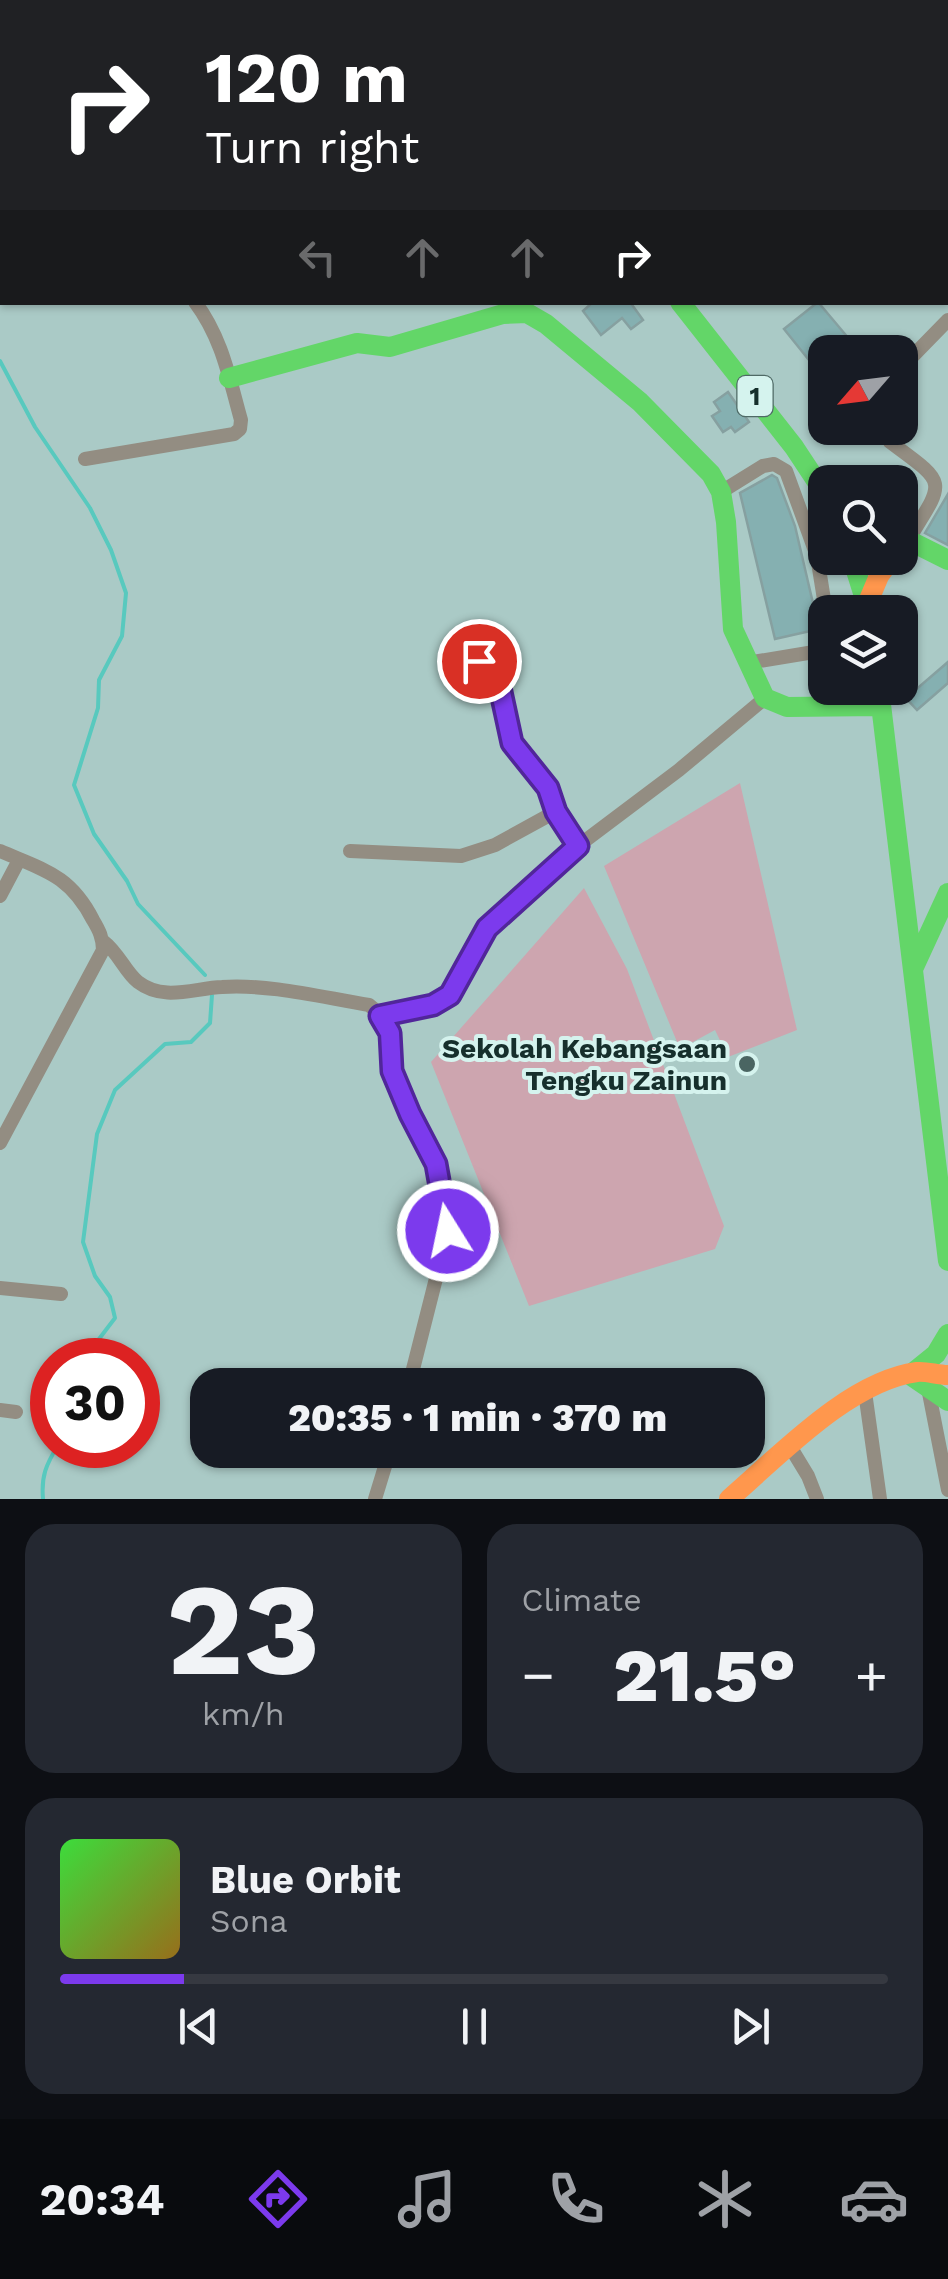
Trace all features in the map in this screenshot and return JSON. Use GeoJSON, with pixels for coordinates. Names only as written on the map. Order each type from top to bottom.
{"type":"FeatureCollection","features":[{"type":"Feature","properties":{"kind":"main road","name":"1"},"geometry":{"type":"LineString","coordinates":[[682,305],[808,468]]}},
{"type":"Feature","properties":{"kind":"main road"},"geometry":{"type":"LineString","coordinates":[[230,378],[357,343],[390,347],[524,308],[640,402],[711,474],[720,492],[733,629],[747,663],[764,698],[787,707],[808,705]]}},
{"type":"Feature","properties":{"kind":"main road"},"geometry":{"type":"LineString","coordinates":[[918,548],[948,560]]}},
{"type":"Feature","properties":{"kind":"main road"},"geometry":{"type":"LineString","coordinates":[[881,705],[948,1260]]}},
{"type":"Feature","properties":{"kind":"main road"},"geometry":{"type":"LineString","coordinates":[[912,970],[948,893]]}},
{"type":"Feature","properties":{"kind":"main road"},"geometry":{"type":"LineString","coordinates":[[927,1376],[948,1334]]}},
{"type":"Feature","properties":{"kind":"main road"},"geometry":{"type":"LineString","coordinates":[[730,1499],[851,1399],[887,1381],[927,1376],[935,1366],[948,1364]]}},
{"type":"Feature","properties":{"kind":"main road"},"geometry":{"type":"LineString","coordinates":[[927,1376],[948,1401]]}},
{"type":"Feature","properties":{"kind":"street"},"geometry":{"type":"LineString","coordinates":[[85,458],[234,434],[240,429],[230,378],[212,324],[197,305]]}},
{"type":"Feature","properties":{"kind":"street"},"geometry":{"type":"LineString","coordinates":[[918,351],[948,320]]}},
{"type":"Feature","properties":{"kind":"street"},"geometry":{"type":"LineString","coordinates":[[894,445],[934,472],[938,481],[938,492],[918,520]]}},
{"type":"Feature","properties":{"kind":"street"},"geometry":{"type":"LineString","coordinates":[[720,492],[763,466],[774,464],[786,471],[808,523]]}},
{"type":"Feature","properties":{"kind":"street"},"geometry":{"type":"LineString","coordinates":[[747,663],[808,653]]}},
{"type":"Feature","properties":{"kind":"street"},"geometry":{"type":"LineString","coordinates":[[479,661],[499,683],[508,734],[548,788],[556,812],[578,846]]}},
{"type":"Feature","properties":{"kind":"street"},"geometry":{"type":"LineString","coordinates":[[380,1016],[433,1005],[450,995],[487,928],[578,846],[679,770],[764,698]]}},
{"type":"Feature","properties":{"kind":"street"},"geometry":{"type":"LineString","coordinates":[[350,851],[461,856],[495,845],[556,812]]}},
{"type":"Feature","properties":{"kind":"street"},"geometry":{"type":"LineString","coordinates":[[0,851],[70,884],[86,905],[103,942],[117,952],[138,982],[174,994],[218,986],[261,986],[369,1005],[380,1016],[390,1033],[392,1071],[436,1164],[448,1231],[413,1368]]}},
{"type":"Feature","properties":{"kind":"street"},"geometry":{"type":"LineString","coordinates":[[0,896],[19,860]]}},
{"type":"Feature","properties":{"kind":"street"},"geometry":{"type":"LineString","coordinates":[[0,1143],[103,942]]}},
{"type":"Feature","properties":{"kind":"street"},"geometry":{"type":"LineString","coordinates":[[0,1288],[61,1294]]}},
{"type":"Feature","properties":{"kind":"street"},"geometry":{"type":"LineString","coordinates":[[927,1376],[948,1490]]}},
{"type":"Feature","properties":{"kind":"street"},"geometry":{"type":"LineString","coordinates":[[865,1392],[880,1499]]}},
{"type":"Feature","properties":{"kind":"street"},"geometry":{"type":"LineString","coordinates":[[791,1448],[817,1499]]}},
{"type":"Feature","properties":{"kind":"street"},"geometry":{"type":"LineString","coordinates":[[375,1499],[384,1468]]}},
{"type":"Feature","properties":{"kind":"shaded area"},"geometry":{"type":"Polygon","coordinates":[[[740,783],[797,1030],[728,1057],[715,1030],[680,1049],[604,866],[740,783]]]}},
{"type":"Feature","properties":{"kind":"shaded area"},"geometry":{"type":"Polygon","coordinates":[[[584,888],[627,969],[724,1226],[715,1249],[529,1306],[431,1062],[584,888]]]}},
{"type":"Feature","properties":{"kind":"building"},"geometry":{"type":"Polygon","coordinates":[[[590,305],[632,305],[643,320],[631,329],[622,318],[601,335],[583,311],[590,305]]]}},
{"type":"Feature","properties":{"kind":"building"},"geometry":{"type":"Polygon","coordinates":[[[814,305],[821,305],[846,335],[808,335],[808,359],[784,329],[814,305]]]}},
{"type":"Feature","properties":{"kind":"building"},"geometry":{"type":"Polygon","coordinates":[[[728,392],[749,422],[735,432],[731,427],[723,432],[712,416],[720,411],[714,402],[728,392]]]}},
{"type":"Feature","properties":{"kind":"building"},"geometry":{"type":"Polygon","coordinates":[[[772,475],[777,478],[795,526],[811,595],[808,595],[808,632],[775,639],[740,493],[772,475]]]}},
{"type":"Feature","properties":{"kind":"building"},"geometry":{"type":"Polygon","coordinates":[[[948,494],[948,545],[925,533],[948,494]]]}},
{"type":"Feature","properties":{"kind":"building"},"geometry":{"type":"Polygon","coordinates":[[[948,662],[948,683],[917,710],[912,705],[918,705],[918,688],[948,662]]]}},
{"type":"Feature","properties":{"kind":"waterway"},"geometry":{"type":"LineString","coordinates":[[0,361],[35,427],[90,508],[126,593],[122,636],[99,680],[98,708],[74,785],[94,834],[138,904],[205,975]]}},
{"type":"Feature","properties":{"kind":"waterway"},"geometry":{"type":"LineString","coordinates":[[100,1338],[115,1318],[110,1297],[95,1276],[83,1242],[97,1134],[115,1090],[165,1044],[191,1042],[210,1023],[212,995]]}},
{"type":"Feature","properties":{"kind":"waterway"},"geometry":{"type":"LineString","coordinates":[[43,1499],[46,1468]]}},
{"type":"Feature","properties":{"kind":"traffic: fast"},"geometry":{"type":"LineString","coordinates":[[682,305],[808,468]]}},
{"type":"Feature","properties":{"kind":"traffic: fast"},"geometry":{"type":"LineString","coordinates":[[229,378],[357,343],[390,347],[503,314],[527,313],[546,324],[640,402],[711,474],[721,492],[726,522],[733,629],[765,698],[787,707],[881,706]]}},
{"type":"Feature","properties":{"kind":"traffic: fast"},"geometry":{"type":"LineString","coordinates":[[918,545],[948,560]]}},
{"type":"Feature","properties":{"kind":"traffic: fast"},"geometry":{"type":"LineString","coordinates":[[857,575],[864,595]]}},
{"type":"Feature","properties":{"kind":"traffic: fast"},"geometry":{"type":"LineString","coordinates":[[881,705],[948,1261]]}},
{"type":"Feature","properties":{"kind":"traffic: fast"},"geometry":{"type":"LineString","coordinates":[[913,969],[948,893]]}},
{"type":"Feature","properties":{"kind":"traffic: fast"},"geometry":{"type":"LineString","coordinates":[[948,1334],[936,1354],[910,1375],[948,1401]]}},
{"type":"Feature","properties":{"kind":"traffic: slow"},"geometry":{"type":"LineString","coordinates":[[871,595],[880,575]]}},
{"type":"Feature","properties":{"kind":"traffic: slow"},"geometry":{"type":"LineString","coordinates":[[729,1499],[816,1423],[866,1390],[917,1372],[948,1375]]}},
{"type":"Feature","properties":{"kind":"place","name":"Sekolah Kebangsaan Tengku Zainun"},"geometry":{"type":"Point","coordinates":[747,1064]}},
{"type":"Feature","properties":{"kind":"route"},"geometry":{"type":"LineString","coordinates":[[448,1231],[436,1164],[392,1071],[390,1033],[380,1016],[433,1005],[450,995],[487,928],[578,846],[556,812],[548,788],[512,743],[499,683],[479,661]]}}]}
